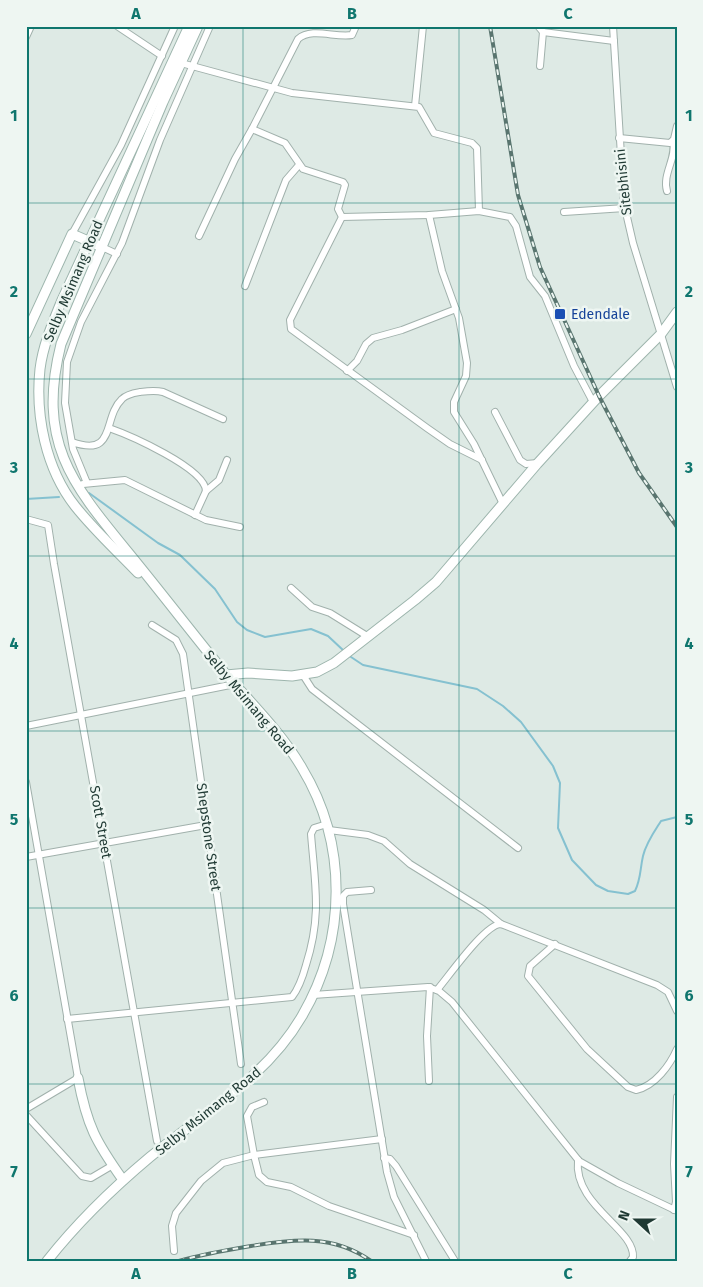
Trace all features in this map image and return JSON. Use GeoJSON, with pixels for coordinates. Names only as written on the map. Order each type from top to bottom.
{"type":"FeatureCollection","features":[{"type":"Feature","properties":{"kind":"main road","name":"Selby Msimang Road"},"geometry":{"type":"LineString","coordinates":[[166,602],[74,505],[50,457],[42,430],[40,385],[45,344],[88,241],[189,26]]}},
{"type":"Feature","properties":{"kind":"main road","name":"Selby Msimang Road"},"geometry":{"type":"LineString","coordinates":[[47,1261],[97,1205],[124,1180],[256,1074],[291,1033],[313,995],[329,952],[336,924],[337,891],[328,827],[311,783],[279,735],[166,602],[77,488],[64,461],[53,409],[53,381],[63,338],[198,26]]}},
{"type":"Feature","properties":{"kind":"main road"},"geometry":{"type":"LineString","coordinates":[[26,334],[72,234],[102,247]]}},
{"type":"Feature","properties":{"kind":"main road"},"geometry":{"type":"LineString","coordinates":[[226,674],[248,672],[303,675],[317,672],[334,663],[436,582],[538,463],[593,402],[661,334],[677,312]]}},
{"type":"Feature","properties":{"kind":"main road"},"geometry":{"type":"LineString","coordinates":[[78,1078],[89,1126],[124,1180]]}},
{"type":"Feature","properties":{"kind":"street"},"geometry":{"type":"LineString","coordinates":[[26,37],[31,26]]}},
{"type":"Feature","properties":{"kind":"street"},"geometry":{"type":"LineString","coordinates":[[117,26],[162,56]]}},
{"type":"Feature","properties":{"kind":"street"},"geometry":{"type":"LineString","coordinates":[[72,234],[121,145],[175,26]]}},
{"type":"Feature","properties":{"kind":"street"},"geometry":{"type":"LineString","coordinates":[[87,483],[72,442],[64,395],[67,362],[81,322],[117,254],[160,140],[210,26]]}},
{"type":"Feature","properties":{"kind":"street"},"geometry":{"type":"LineString","coordinates":[[199,236],[235,159],[252,129],[294,43],[300,37],[310,33],[338,36],[352,35],[356,26]]}},
{"type":"Feature","properties":{"kind":"street"},"geometry":{"type":"LineString","coordinates":[[415,106],[423,26]]}},
{"type":"Feature","properties":{"kind":"street","name":"Sitebhisini"},"geometry":{"type":"LineString","coordinates":[[613,26],[625,208],[677,387]]}},
{"type":"Feature","properties":{"kind":"street"},"geometry":{"type":"LineString","coordinates":[[540,66],[541,29],[614,41]]}},
{"type":"Feature","properties":{"kind":"street"},"geometry":{"type":"LineString","coordinates":[[181,62],[271,88],[304,95],[415,106],[422,110],[434,133],[472,143],[477,148],[479,211]]}},
{"type":"Feature","properties":{"kind":"street"},"geometry":{"type":"LineString","coordinates":[[667,191],[665,185],[673,156],[673,141],[677,126]]}},
{"type":"Feature","properties":{"kind":"street"},"geometry":{"type":"LineString","coordinates":[[252,129],[285,143],[294,154],[299,165],[308,172],[337,178],[345,183],[338,206],[342,217],[289,324],[293,332],[450,444],[482,460]]}},
{"type":"Feature","properties":{"kind":"street"},"geometry":{"type":"LineString","coordinates":[[619,138],[668,143],[673,141]]}},
{"type":"Feature","properties":{"kind":"street"},"geometry":{"type":"LineString","coordinates":[[245,286],[286,180],[299,165]]}},
{"type":"Feature","properties":{"kind":"street"},"geometry":{"type":"LineString","coordinates":[[564,212],[625,208]]}},
{"type":"Feature","properties":{"kind":"street"},"geometry":{"type":"LineString","coordinates":[[342,217],[429,215],[479,211],[508,216],[513,220],[529,274],[545,296],[574,366],[593,402]]}},
{"type":"Feature","properties":{"kind":"street"},"geometry":{"type":"LineString","coordinates":[[429,215],[438,258],[456,309],[468,368],[453,408],[482,460],[503,504]]}},
{"type":"Feature","properties":{"kind":"street"},"geometry":{"type":"LineString","coordinates":[[102,247],[117,254]]}},
{"type":"Feature","properties":{"kind":"street"},"geometry":{"type":"LineString","coordinates":[[348,371],[357,361],[366,344],[373,338],[402,330],[456,309]]}},
{"type":"Feature","properties":{"kind":"street"},"geometry":{"type":"LineString","coordinates":[[72,442],[87,447],[94,446],[100,442],[109,428],[119,401],[124,397],[153,390],[164,392],[223,419]]}},
{"type":"Feature","properties":{"kind":"street"},"geometry":{"type":"LineString","coordinates":[[495,412],[520,460],[526,464],[538,463]]}},
{"type":"Feature","properties":{"kind":"street"},"geometry":{"type":"LineString","coordinates":[[109,428],[189,468],[202,481],[206,491]]}},
{"type":"Feature","properties":{"kind":"street"},"geometry":{"type":"LineString","coordinates":[[196,515],[206,491],[219,480],[227,460]]}},
{"type":"Feature","properties":{"kind":"street"},"geometry":{"type":"LineString","coordinates":[[77,488],[87,483],[125,480],[217,524],[240,527]]}},
{"type":"Feature","properties":{"kind":"street","name":"Scott Street"},"geometry":{"type":"LineString","coordinates":[[26,518],[44,522],[50,528],[54,564],[157,1141]]}},
{"type":"Feature","properties":{"kind":"street"},"geometry":{"type":"LineString","coordinates":[[292,588],[312,607],[330,613],[365,638]]}},
{"type":"Feature","properties":{"kind":"street","name":"Shepstone Street"},"geometry":{"type":"LineString","coordinates":[[152,626],[173,637],[181,648],[234,1002],[241,1064]]}},
{"type":"Feature","properties":{"kind":"street"},"geometry":{"type":"LineString","coordinates":[[303,675],[312,689],[518,848]]}},
{"type":"Feature","properties":{"kind":"street"},"geometry":{"type":"LineString","coordinates":[[26,726],[235,684]]}},
{"type":"Feature","properties":{"kind":"street"},"geometry":{"type":"LineString","coordinates":[[26,782],[78,1078],[26,1109]]}},
{"type":"Feature","properties":{"kind":"street"},"geometry":{"type":"LineString","coordinates":[[26,857],[206,825]]}},
{"type":"Feature","properties":{"kind":"street"},"geometry":{"type":"LineString","coordinates":[[67,1019],[234,1002],[284,1000],[292,997],[308,960],[317,922],[317,887],[311,834],[314,828],[328,827],[368,835],[384,841],[410,864],[484,910],[501,924],[657,985],[668,992],[677,1011]]}},
{"type":"Feature","properties":{"kind":"street"},"geometry":{"type":"LineString","coordinates":[[372,890],[345,893],[343,904],[384,1158],[394,1197],[426,1261]]}},
{"type":"Feature","properties":{"kind":"street"},"geometry":{"type":"LineString","coordinates":[[336,924],[346,924]]}},
{"type":"Feature","properties":{"kind":"street"},"geometry":{"type":"LineString","coordinates":[[438,990],[482,936],[495,925],[501,924]]}},
{"type":"Feature","properties":{"kind":"street"},"geometry":{"type":"LineString","coordinates":[[555,944],[530,966],[528,976],[587,1049],[628,1088],[636,1090],[648,1086],[668,1065],[677,1049]]}},
{"type":"Feature","properties":{"kind":"street"},"geometry":{"type":"LineString","coordinates":[[313,995],[430,987],[438,990],[452,1002],[540,1109],[578,1160],[612,1180],[675,1211],[674,1164],[677,1097]]}},
{"type":"Feature","properties":{"kind":"street"},"geometry":{"type":"LineString","coordinates":[[429,1081],[426,1036],[430,987]]}},
{"type":"Feature","properties":{"kind":"street"},"geometry":{"type":"LineString","coordinates":[[264,1102],[255,1104],[248,1113],[254,1155],[259,1174],[266,1182],[291,1187],[328,1206],[414,1235]]}},
{"type":"Feature","properties":{"kind":"street"},"geometry":{"type":"LineString","coordinates":[[26,1115],[82,1176],[91,1178],[113,1165]]}},
{"type":"Feature","properties":{"kind":"street"},"geometry":{"type":"LineString","coordinates":[[174,1251],[172,1226],[175,1216],[201,1181],[223,1163],[254,1155],[382,1139]]}},
{"type":"Feature","properties":{"kind":"street"},"geometry":{"type":"LineString","coordinates":[[384,1158],[390,1159],[396,1166],[455,1261]]}},
{"type":"Feature","properties":{"kind":"street"},"geometry":{"type":"LineString","coordinates":[[578,1160],[578,1173],[591,1201],[606,1219],[627,1238],[633,1250],[633,1260]]}},
{"type":"Feature","properties":{"kind":"waterway"},"geometry":{"type":"LineString","coordinates":[[89,493],[158,543],[180,555],[215,589],[237,622],[247,630],[265,637],[311,629],[328,636],[344,651]]}},
{"type":"Feature","properties":{"kind":"waterway"},"geometry":{"type":"LineString","coordinates":[[26,499],[59,497]]}},
{"type":"Feature","properties":{"kind":"waterway"},"geometry":{"type":"LineString","coordinates":[[348,655],[363,665],[477,689],[503,706],[521,722],[553,766],[560,783],[558,828],[572,860],[596,885],[608,891],[628,894],[635,891],[644,851],[650,838],[661,821],[677,817]]}},
{"type":"Feature","properties":{"kind":"railway"},"geometry":{"type":"LineString","coordinates":[[490,26],[518,195],[540,267],[599,396],[639,473],[677,527]]}},
{"type":"Feature","properties":{"kind":"railway"},"geometry":{"type":"LineString","coordinates":[[179,1261],[233,1249],[298,1241],[313,1241],[342,1246],[357,1252],[371,1261]]}},
{"type":"Feature","properties":{"kind":"place","name":"Edendale"},"geometry":{"type":"Point","coordinates":[560,314]}}]}
